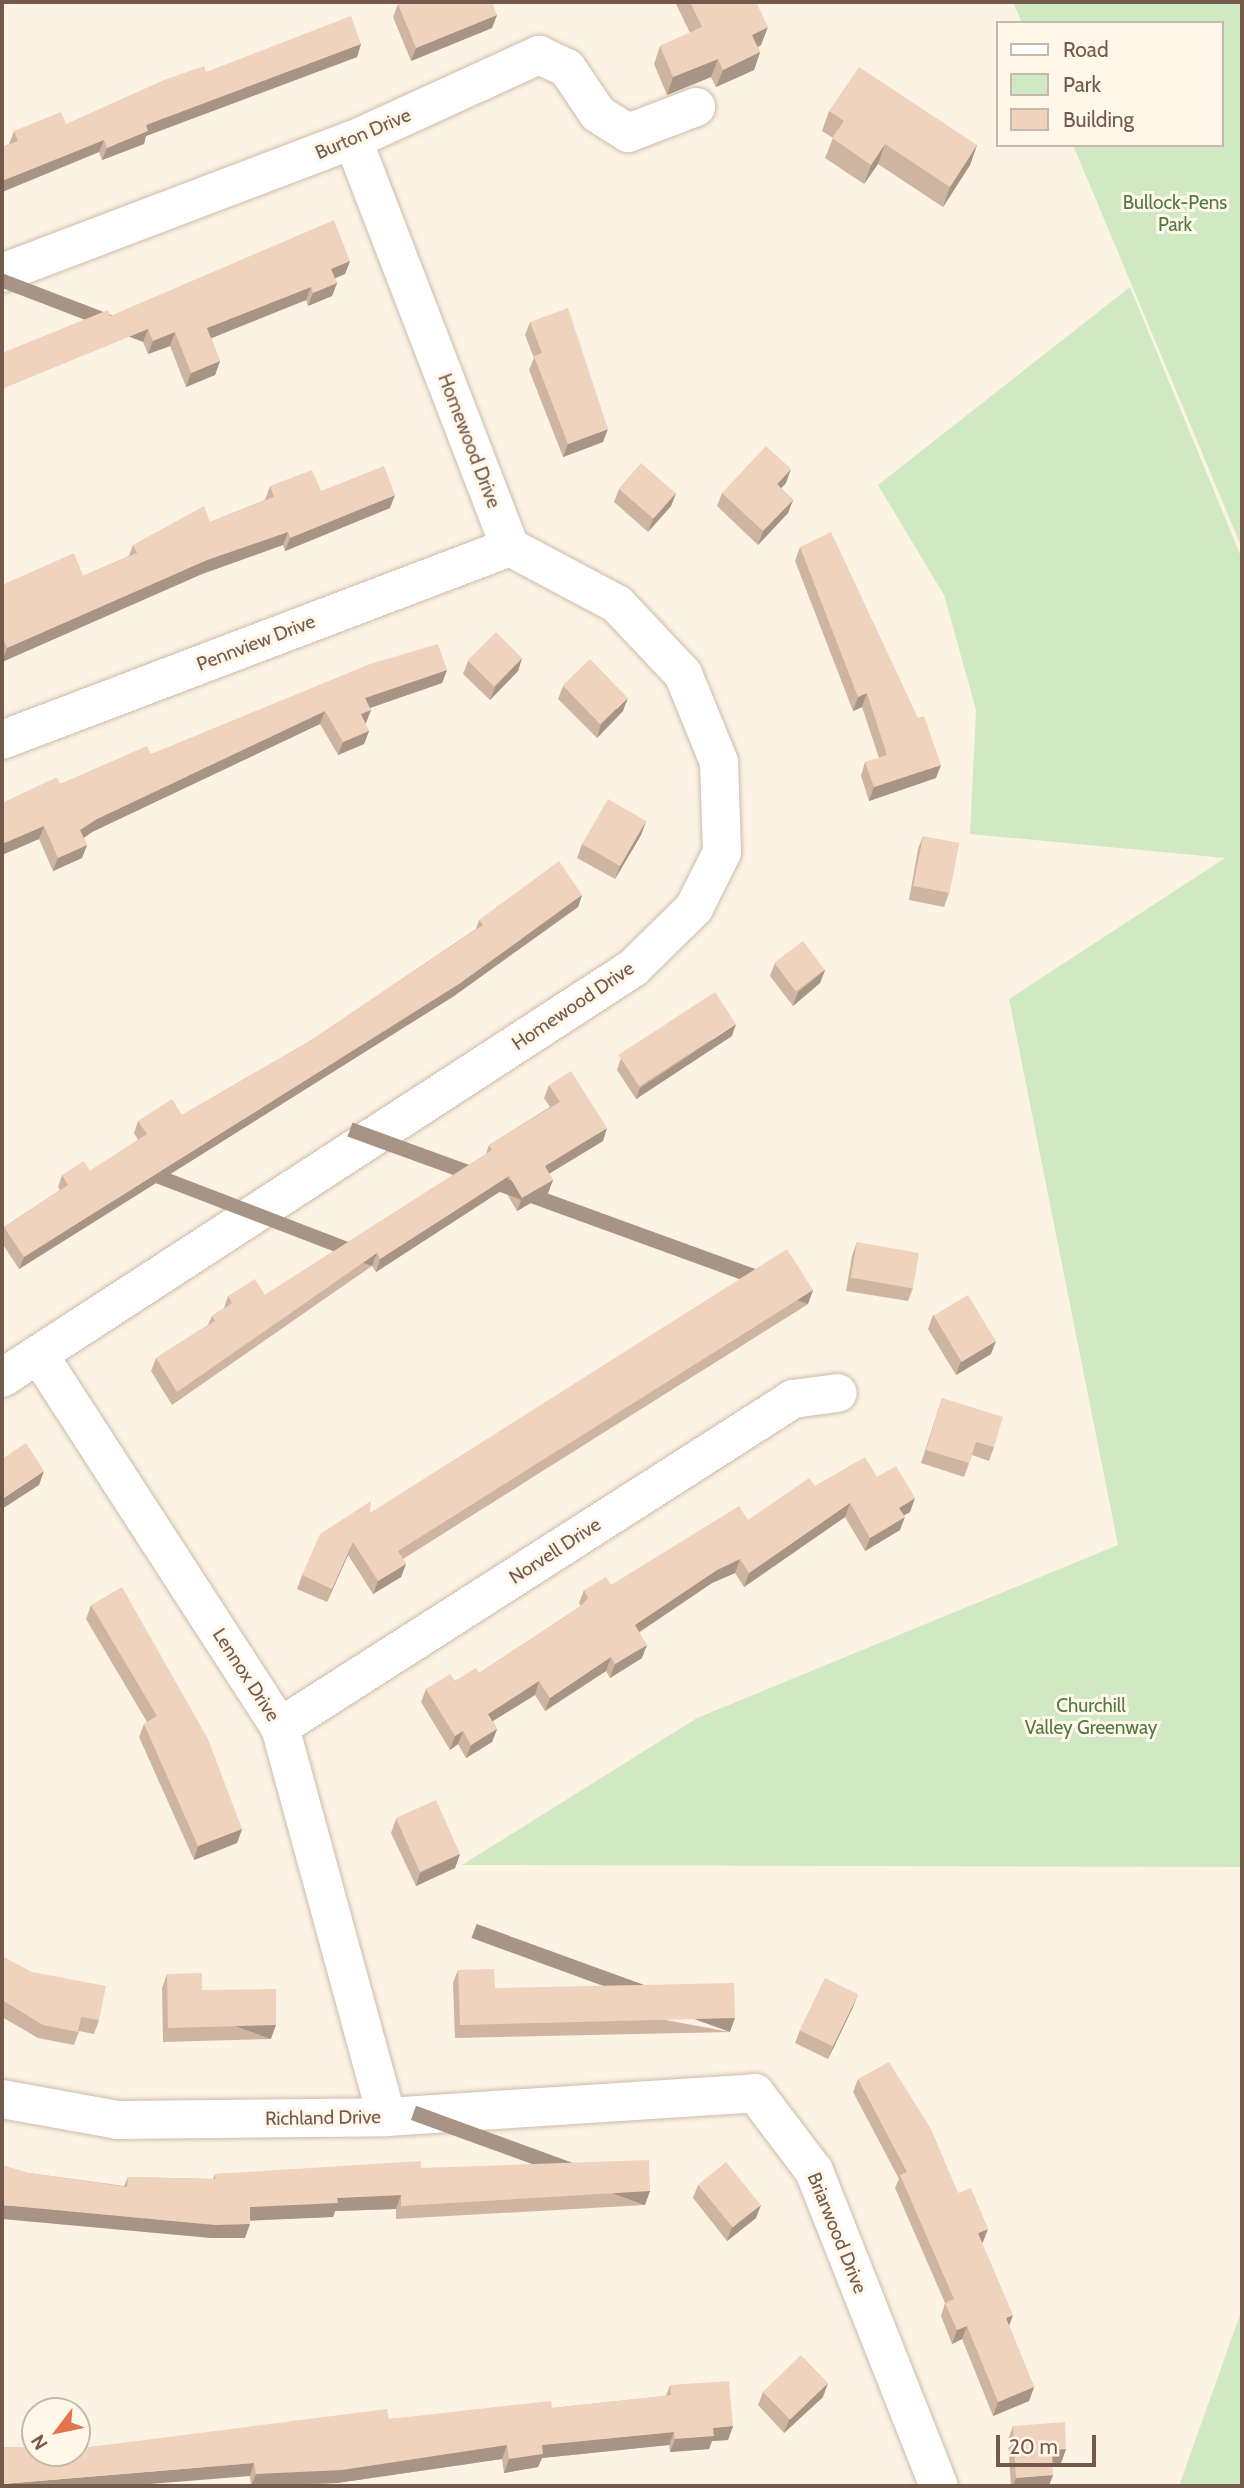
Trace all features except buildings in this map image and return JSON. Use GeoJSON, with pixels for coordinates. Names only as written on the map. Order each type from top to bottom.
{"type":"FeatureCollection","features":[{"type":"Feature","properties":{"kind":"street","name":"Burton Drive"},"geometry":{"type":"LineString","coordinates":[[2,273],[353,140],[539,55],[567,68],[598,114],[628,133],[696,107]]}},
{"type":"Feature","properties":{"kind":"street","name":"Homewood Drive"},"geometry":{"type":"LineString","coordinates":[[39,1356],[633,968],[694,908],[722,852],[719,762],[683,674],[617,604],[510,547],[353,140]]}},
{"type":"Feature","properties":{"kind":"street","name":"Pennview Drive"},"geometry":{"type":"LineString","coordinates":[[2,740],[510,547]]}},
{"type":"Feature","properties":{"kind":"street"},"geometry":{"type":"LineString","coordinates":[[2,1378],[39,1356]]}},
{"type":"Feature","properties":{"kind":"street","name":"Lennox Drive"},"geometry":{"type":"LineString","coordinates":[[39,1356],[279,1727],[387,2117]]}},
{"type":"Feature","properties":{"kind":"street","name":"Norvell Drive"},"geometry":{"type":"LineString","coordinates":[[279,1727],[793,1399],[838,1393]]}},
{"type":"Feature","properties":{"kind":"street","name":"Briarwood Drive"},"geometry":{"type":"LineString","coordinates":[[645,2101],[755,2093],[814,2171],[939,2486]]}},
{"type":"Feature","properties":{"kind":"street","name":"Richland Drive"},"geometry":{"type":"LineString","coordinates":[[2,2099],[117,2120],[387,2117],[645,2101]]}},
{"type":"Feature","properties":{"kind":"green space","name":"Bullock-Pens Park"},"geometry":{"type":"Polygon","coordinates":[[[1013,2],[1242,2],[1242,548],[1074,147],[1223,147],[1223,21],[1021,21],[1013,2]]]}},
{"type":"Feature","properties":{"kind":"green space","name":"Churchill Valley Greenway"},"geometry":{"type":"Polygon","coordinates":[[[1130,287],[1242,559],[1242,1867],[462,1865],[697,1718],[1118,1545],[1009,999],[1225,858],[970,834],[976,710],[944,595],[878,485],[1130,287]]]}},
{"type":"Feature","properties":{"kind":"green space"},"geometry":{"type":"Polygon","coordinates":[[[1242,2309],[1242,2486],[1179,2486],[1242,2309]]]}}]}
